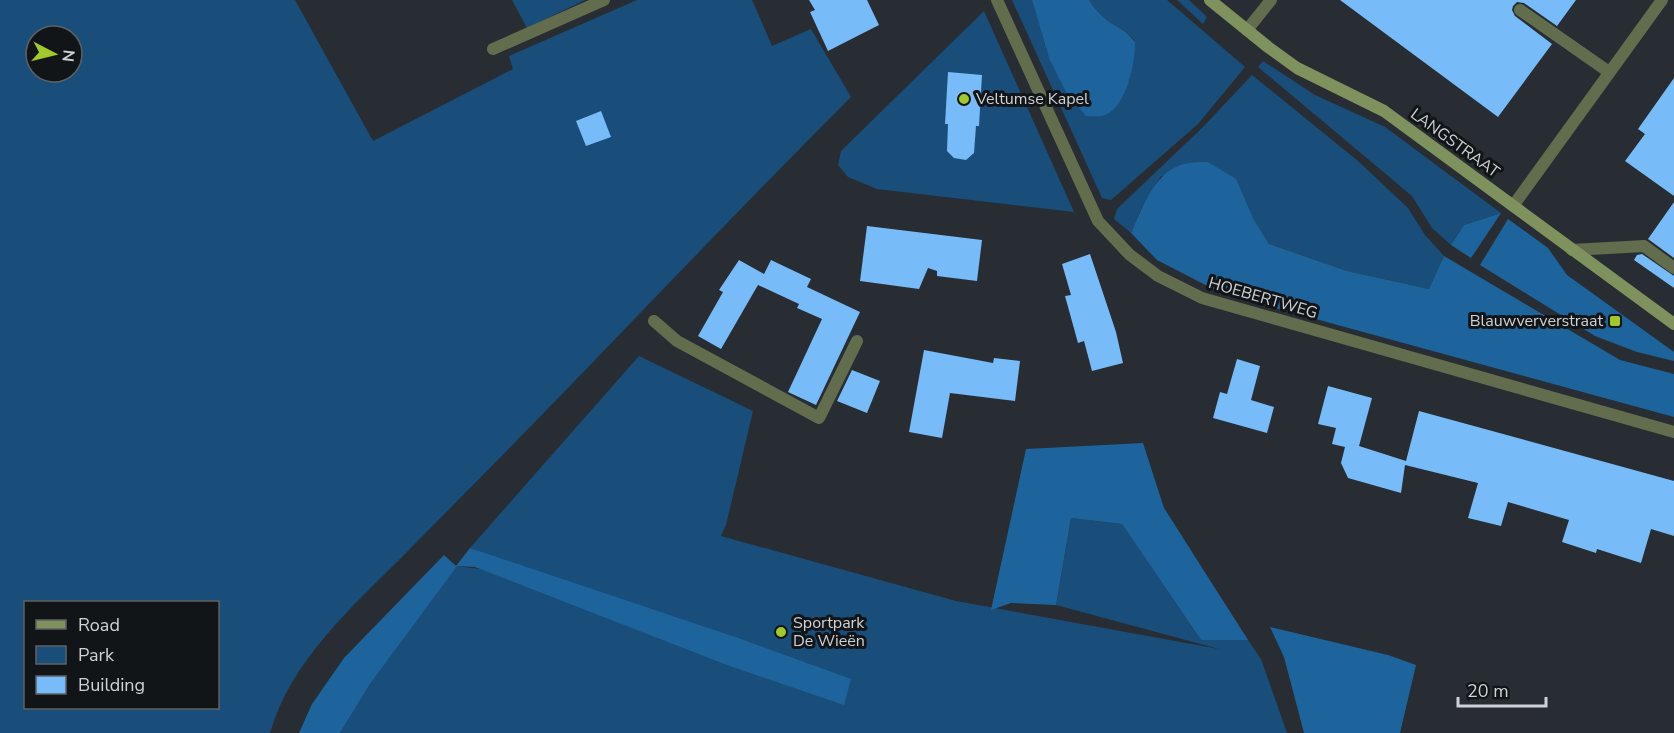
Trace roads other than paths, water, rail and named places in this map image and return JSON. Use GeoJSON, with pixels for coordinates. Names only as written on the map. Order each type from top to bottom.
{"type":"FeatureCollection","features":[{"type":"Feature","properties":{"kind":"main road","name":"LANGSTRAAT"},"geometry":{"type":"LineString","coordinates":[[1210,0],[1297,68],[1384,111],[1674,324]]}},
{"type":"Feature","properties":{"kind":"street"},"geometry":{"type":"LineString","coordinates":[[493,49],[604,0]]}},
{"type":"Feature","properties":{"kind":"street","name":"HOEBERTWEG"},"geometry":{"type":"LineString","coordinates":[[997,0],[1098,221],[1130,255],[1158,276],[1202,298],[1674,432]]}},
{"type":"Feature","properties":{"kind":"street"},"geometry":{"type":"LineString","coordinates":[[1247,30],[1271,0]]}},
{"type":"Feature","properties":{"kind":"street"},"geometry":{"type":"LineString","coordinates":[[1513,206],[1662,0]]}},
{"type":"Feature","properties":{"kind":"street"},"geometry":{"type":"LineString","coordinates":[[1520,10],[1609,72]]}},
{"type":"Feature","properties":{"kind":"street"},"geometry":{"type":"LineString","coordinates":[[1572,250],[1644,246],[1674,268]]}},
{"type":"Feature","properties":{"kind":"street"},"geometry":{"type":"LineString","coordinates":[[654,321],[677,341],[819,418],[857,341]]}},
{"type":"Feature","properties":{"kind":"place","name":"Veltumse Kapel"},"geometry":{"type":"Point","coordinates":[964,99]}},
{"type":"Feature","properties":{"kind":"place","name":"Blauwververstraat"},"geometry":{"type":"Point","coordinates":[1615,321]}},
{"type":"Feature","properties":{"kind":"place","name":"Sportpark De Wieën"},"geometry":{"type":"Point","coordinates":[781,632]}}]}
